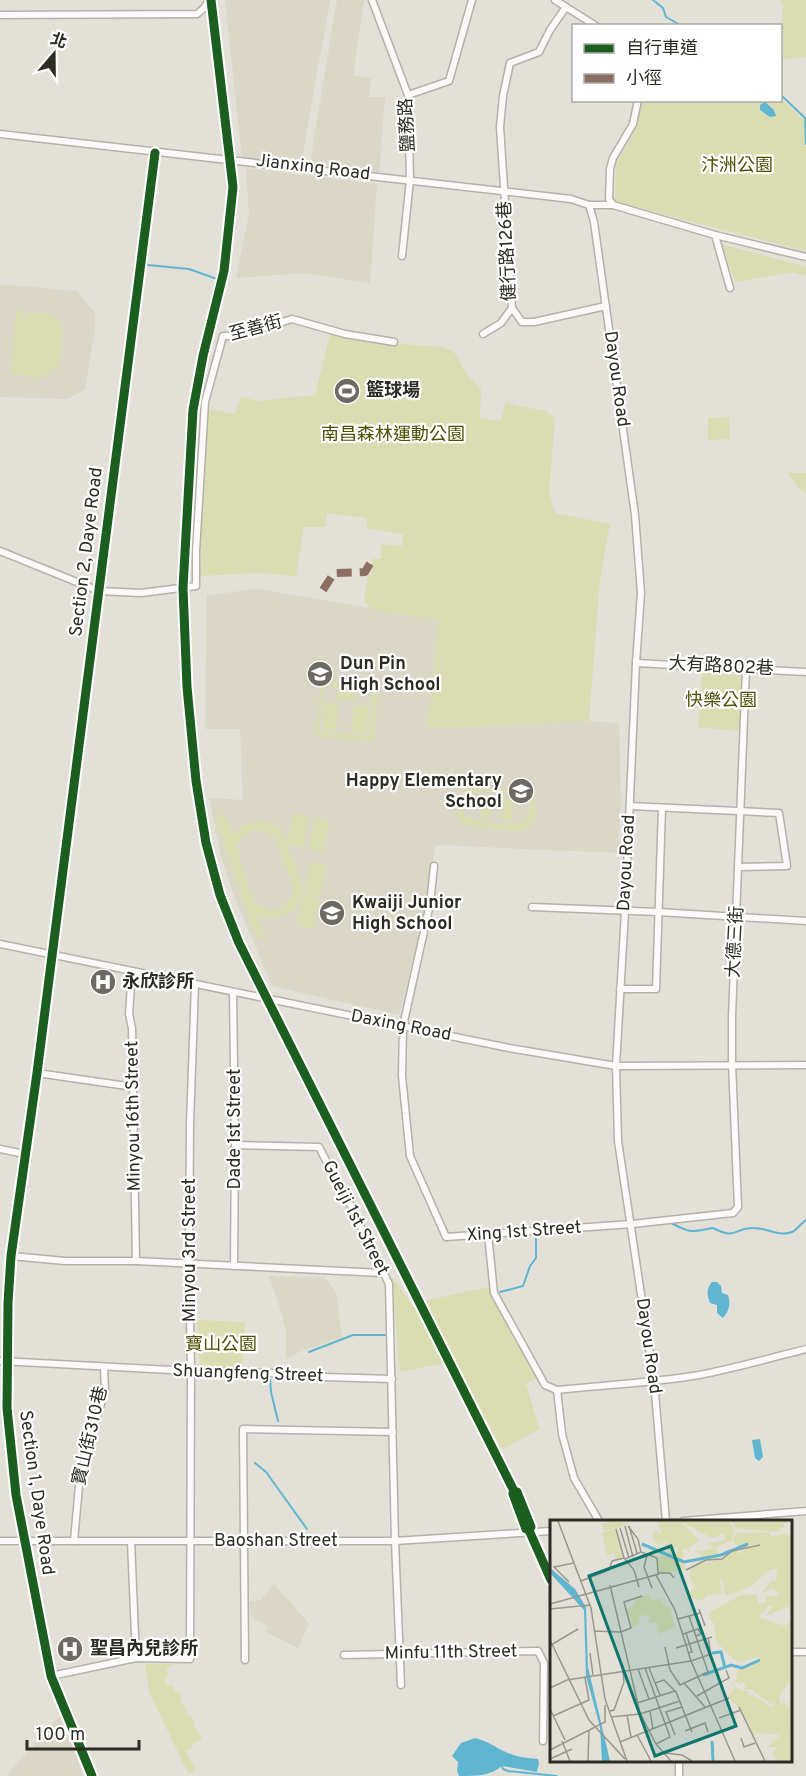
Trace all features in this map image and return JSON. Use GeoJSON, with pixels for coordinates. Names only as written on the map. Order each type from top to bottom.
{"type":"FeatureCollection","features":[{"type":"Feature","properties":{"kind":"street"},"geometry":{"type":"LineString","coordinates":[[0,15],[197,14],[209,0]]}},
{"type":"Feature","properties":{"kind":"street","name":"鹽務路"},"geometry":{"type":"LineString","coordinates":[[372,0],[408,95],[410,180],[402,256]]}},
{"type":"Feature","properties":{"kind":"street"},"geometry":{"type":"LineString","coordinates":[[408,95],[450,81],[472,0]]}},
{"type":"Feature","properties":{"kind":"street"},"geometry":{"type":"LineString","coordinates":[[555,0],[593,24]]}},
{"type":"Feature","properties":{"kind":"street","name":"健行路126巷"},"geometry":{"type":"LineString","coordinates":[[483,334],[501,323],[512,308],[509,234],[500,127],[503,96],[510,63],[539,52],[550,30],[566,7]]}},
{"type":"Feature","properties":{"kind":"street"},"geometry":{"type":"LineString","coordinates":[[613,205],[609,199],[610,169],[613,158],[633,124],[638,102]]}},
{"type":"Feature","properties":{"kind":"street","name":"Jianxing Road"},"geometry":{"type":"LineString","coordinates":[[0,134],[571,199],[589,206],[613,205],[715,235],[806,256]]}},
{"type":"Feature","properties":{"kind":"street","name":"Section 2, Daye Road"},"geometry":{"type":"LineString","coordinates":[[52,955],[155,153]]}},
{"type":"Feature","properties":{"kind":"street","name":"Dayou Road"},"geometry":{"type":"LineString","coordinates":[[589,206],[594,222],[606,306],[639,558],[641,593],[616,1066],[618,1142],[654,1381],[666,1520]]}},
{"type":"Feature","properties":{"kind":"street"},"geometry":{"type":"LineString","coordinates":[[715,235],[730,288]]}},
{"type":"Feature","properties":{"kind":"street"},"geometry":{"type":"LineString","coordinates":[[512,308],[522,322],[534,322],[606,306]]}},
{"type":"Feature","properties":{"kind":"street","name":"至善街"},"geometry":{"type":"LineString","coordinates":[[99,591],[141,593],[196,586],[205,402],[223,336],[237,336],[292,319],[345,334],[394,342]]}},
{"type":"Feature","properties":{"kind":"street"},"geometry":{"type":"LineString","coordinates":[[0,551],[99,591]]}},
{"type":"Feature","properties":{"kind":"street","name":"大有路802巷"},"geometry":{"type":"LineString","coordinates":[[636,663],[806,672]]}},
{"type":"Feature","properties":{"kind":"street","name":"大德三街"},"geometry":{"type":"LineString","coordinates":[[733,1213],[738,1207],[732,1064],[746,669]]}},
{"type":"Feature","properties":{"kind":"street"},"geometry":{"type":"LineString","coordinates":[[630,806],[779,813],[787,866],[739,867]]}},
{"type":"Feature","properties":{"kind":"street"},"geometry":{"type":"LineString","coordinates":[[620,989],[656,989],[662,808]]}},
{"type":"Feature","properties":{"kind":"street","name":"Xing 1st Street"},"geometry":{"type":"LineString","coordinates":[[434,866],[430,904],[403,1026],[402,1076],[410,1156],[446,1237],[632,1224],[733,1213]]}},
{"type":"Feature","properties":{"kind":"street"},"geometry":{"type":"LineString","coordinates":[[532,907],[806,921]]}},
{"type":"Feature","properties":{"kind":"street","name":"Daxing Road"},"geometry":{"type":"LineString","coordinates":[[0,944],[509,1048],[616,1066],[806,1065]]}},
{"type":"Feature","properties":{"kind":"street","name":"Section 1, Daye Road"},"geometry":{"type":"LineString","coordinates":[[52,955],[11,1256],[3,1361],[16,1495],[51,1676],[92,1776]]}},
{"type":"Feature","properties":{"kind":"street","name":"Minyou 16th Street"},"geometry":{"type":"LineString","coordinates":[[132,971],[129,1014],[132,1028],[134,1087],[136,1261]]}},
{"type":"Feature","properties":{"kind":"street","name":"Minyou 3rd Street"},"geometry":{"type":"LineString","coordinates":[[136,1658],[190,1659],[189,1263],[195,984]]}},
{"type":"Feature","properties":{"kind":"street","name":"Dade 1st Street"},"geometry":{"type":"LineString","coordinates":[[233,992],[234,1266]]}},
{"type":"Feature","properties":{"kind":"street"},"geometry":{"type":"LineString","coordinates":[[37,1073],[134,1087]]}},
{"type":"Feature","properties":{"kind":"street","name":"Gueiji 1st Street"},"geometry":{"type":"LineString","coordinates":[[235,1145],[319,1147],[389,1284],[401,1685]]}},
{"type":"Feature","properties":{"kind":"street"},"geometry":{"type":"LineString","coordinates":[[0,1149],[24,1154]]}},
{"type":"Feature","properties":{"kind":"street"},"geometry":{"type":"LineString","coordinates":[[488,1234],[494,1293],[545,1384],[557,1390],[654,1381],[753,1363],[806,1348]]}},
{"type":"Feature","properties":{"kind":"street"},"geometry":{"type":"LineString","coordinates":[[11,1256],[65,1261],[189,1263],[382,1273]]}},
{"type":"Feature","properties":{"kind":"street","name":"Shuangfeng Street"},"geometry":{"type":"LineString","coordinates":[[3,1361],[392,1379]]}},
{"type":"Feature","properties":{"kind":"street","name":"寶山街310巷"},"geometry":{"type":"LineString","coordinates":[[74,1541],[79,1486],[88,1445],[105,1391],[104,1367]]}},
{"type":"Feature","properties":{"kind":"street"},"geometry":{"type":"LineString","coordinates":[[557,1390],[562,1434],[574,1478],[598,1520]]}},
{"type":"Feature","properties":{"kind":"street"},"geometry":{"type":"LineString","coordinates":[[245,1660],[243,1429],[393,1432]]}},
{"type":"Feature","properties":{"kind":"street"},"geometry":{"type":"LineString","coordinates":[[706,1520],[776,1517],[806,1511]]}},
{"type":"Feature","properties":{"kind":"street","name":"Baoshan Street"},"geometry":{"type":"LineString","coordinates":[[0,1541],[395,1541],[550,1531]]}},
{"type":"Feature","properties":{"kind":"street"},"geometry":{"type":"LineString","coordinates":[[51,1676],[136,1658],[131,1541]]}},
{"type":"Feature","properties":{"kind":"street","name":"Minfu 11th Street"},"geometry":{"type":"LineString","coordinates":[[344,1655],[537,1651],[544,1663],[543,1741]]}},
{"type":"Feature","properties":{"kind":"shaded area"},"geometry":{"type":"Polygon","coordinates":[[[225,0],[330,0],[301,164],[242,158],[225,0]]]}},
{"type":"Feature","properties":{"kind":"shaded area"},"geometry":{"type":"Polygon","coordinates":[[[337,0],[364,0],[353,76],[371,78],[369,97],[385,97],[379,172],[310,163],[337,0]]]}},
{"type":"Feature","properties":{"kind":"shaded area"},"geometry":{"type":"Polygon","coordinates":[[[246,168],[377,184],[370,283],[303,273],[236,278],[249,214],[246,168]]]}},
{"type":"Feature","properties":{"kind":"shaded area"},"geometry":{"type":"Polygon","coordinates":[[[0,286],[77,291],[95,313],[95,327],[85,389],[68,399],[0,397],[0,286]]]}},
{"type":"Feature","properties":{"kind":"shaded area"},"geometry":{"type":"Polygon","coordinates":[[[258,589],[439,620],[427,729],[589,721],[619,723],[621,804],[618,853],[436,845],[420,931],[399,1015],[272,986],[234,896],[221,858],[209,798],[243,800],[240,729],[205,729],[207,595],[258,589]]]}},
{"type":"Feature","properties":{"kind":"shaded area"},"geometry":{"type":"Polygon","coordinates":[[[269,1276],[324,1277],[336,1292],[342,1337],[286,1359],[286,1330],[269,1276]]]}},
{"type":"Feature","properties":{"kind":"shaded area"},"geometry":{"type":"Polygon","coordinates":[[[274,1584],[309,1624],[298,1648],[266,1632],[268,1626],[252,1618],[249,1602],[261,1600],[274,1584]]]}},
{"type":"Feature","properties":{"kind":"shaded area"},"geometry":{"type":"Polygon","coordinates":[[[60,1717],[84,1776],[6,1776],[58,1718],[60,1717]]]}},
{"type":"Feature","properties":{"kind":"green space"},"geometry":{"type":"Polygon","coordinates":[[[780,0],[806,0],[806,57],[782,60],[783,4],[780,0]]]}},
{"type":"Feature","properties":{"kind":"green space","name":"汴洲公園"},"geometry":{"type":"Polygon","coordinates":[[[782,100],[806,122],[806,251],[615,202],[616,164],[635,130],[643,102],[782,102],[782,100]]]}},
{"type":"Feature","properties":{"kind":"green space"},"geometry":{"type":"Polygon","coordinates":[[[722,244],[806,267],[806,276],[793,272],[735,282],[722,244]]]}},
{"type":"Feature","properties":{"kind":"green space"},"geometry":{"type":"Polygon","coordinates":[[[16,310],[23,310],[23,317],[34,313],[45,313],[55,318],[63,326],[60,360],[46,376],[36,379],[20,373],[19,375],[11,374],[16,310]]]}},
{"type":"Feature","properties":{"kind":"green space","name":"南昌森林運動公園"},"geometry":{"type":"Polygon","coordinates":[[[330,334],[372,342],[442,347],[454,352],[467,375],[481,389],[480,418],[501,421],[506,402],[547,411],[555,419],[549,492],[555,513],[610,524],[600,579],[589,721],[427,729],[439,620],[371,609],[364,600],[368,575],[372,574],[372,559],[381,559],[381,544],[402,546],[403,534],[367,528],[367,518],[327,513],[325,527],[304,527],[296,576],[258,573],[200,576],[207,409],[235,414],[241,397],[258,401],[315,395],[330,334]]]}},
{"type":"Feature","properties":{"kind":"green space"},"geometry":{"type":"Polygon","coordinates":[[[729,417],[730,439],[708,440],[708,418],[729,417]]]}},
{"type":"Feature","properties":{"kind":"green space"},"geometry":{"type":"Polygon","coordinates":[[[788,473],[806,473],[806,493],[799,489],[788,473]]]}},
{"type":"Feature","properties":{"kind":"green space","name":"快樂公園"},"geometry":{"type":"Polygon","coordinates":[[[702,673],[743,675],[741,731],[698,727],[702,673]]]}},
{"type":"Feature","properties":{"kind":"green space"},"geometry":{"type":"Polygon","coordinates":[[[321,680],[378,685],[374,742],[315,736],[321,680]],[[324,686],[319,732],[369,736],[372,689],[324,686]]]}},
{"type":"Feature","properties":{"kind":"green space"},"geometry":{"type":"Polygon","coordinates":[[[337,690],[357,691],[356,701],[336,699],[337,690]]]}},
{"type":"Feature","properties":{"kind":"green space"},"geometry":{"type":"Polygon","coordinates":[[[325,702],[339,703],[336,731],[323,730],[325,702]]]}},
{"type":"Feature","properties":{"kind":"green space"},"geometry":{"type":"Polygon","coordinates":[[[354,705],[368,706],[366,734],[351,733],[354,705]]]}},
{"type":"Feature","properties":{"kind":"green space"},"geometry":{"type":"Polygon","coordinates":[[[468,787],[527,790],[536,807],[536,818],[528,827],[516,831],[465,825],[460,821],[456,811],[456,805],[468,787]],[[475,791],[469,794],[463,804],[464,815],[491,823],[521,822],[530,812],[529,805],[522,794],[475,791]]]}},
{"type":"Feature","properties":{"kind":"green space"},"geometry":{"type":"Polygon","coordinates":[[[481,797],[492,797],[490,819],[480,818],[481,797]]]}},
{"type":"Feature","properties":{"kind":"green space"},"geometry":{"type":"Polygon","coordinates":[[[502,798],[513,799],[512,821],[501,820],[502,798]]]}},
{"type":"Feature","properties":{"kind":"green space"},"geometry":{"type":"Polygon","coordinates":[[[294,813],[309,816],[303,847],[287,844],[294,813]]]}},
{"type":"Feature","properties":{"kind":"green space"},"geometry":{"type":"Polygon","coordinates":[[[225,814],[233,835],[249,823],[262,821],[275,825],[281,830],[285,839],[303,886],[302,895],[299,903],[288,913],[273,918],[257,916],[264,936],[256,938],[215,816],[225,814]],[[254,830],[241,837],[236,846],[254,904],[272,910],[281,908],[288,902],[293,887],[274,836],[264,831],[254,830]]]}},
{"type":"Feature","properties":{"kind":"green space"},"geometry":{"type":"Polygon","coordinates":[[[315,818],[329,820],[323,852],[308,849],[315,818]]]}},
{"type":"Feature","properties":{"kind":"green space"},"geometry":{"type":"Polygon","coordinates":[[[311,862],[327,865],[320,897],[304,893],[311,862]]]}},
{"type":"Feature","properties":{"kind":"green space"},"geometry":{"type":"Polygon","coordinates":[[[303,895],[320,899],[313,929],[296,925],[303,895]]]}},
{"type":"Feature","properties":{"kind":"green space"},"geometry":{"type":"Polygon","coordinates":[[[392,1277],[418,1312],[428,1300],[488,1287],[537,1378],[526,1384],[539,1429],[502,1450],[455,1361],[400,1372],[392,1277]]]}},
{"type":"Feature","properties":{"kind":"green space","name":"寶山公園"},"geometry":{"type":"Polygon","coordinates":[[[197,1320],[245,1322],[242,1369],[200,1368],[197,1320]]]}},
{"type":"Feature","properties":{"kind":"green space"},"geometry":{"type":"Polygon","coordinates":[[[145,1664],[174,1664],[166,1669],[169,1675],[164,1679],[168,1687],[172,1685],[176,1693],[179,1692],[182,1699],[180,1700],[189,1716],[191,1715],[195,1723],[193,1724],[202,1739],[186,1751],[195,1769],[189,1775],[149,1692],[145,1664]]]}},
{"type":"Feature","properties":{"kind":"water"},"geometry":{"type":"Polygon","coordinates":[[[765,102],[774,110],[776,116],[770,117],[760,110],[760,105],[765,102]]]}},
{"type":"Feature","properties":{"kind":"water"},"geometry":{"type":"Polygon","coordinates":[[[712,1282],[717,1282],[721,1286],[722,1293],[728,1295],[729,1307],[723,1318],[717,1313],[717,1305],[710,1303],[709,1300],[708,1290],[712,1282]]]}},
{"type":"Feature","properties":{"kind":"water"},"geometry":{"type":"Polygon","coordinates":[[[760,1439],[763,1457],[759,1461],[755,1458],[752,1440],[760,1439]]]}},
{"type":"Feature","properties":{"kind":"water"},"geometry":{"type":"Polygon","coordinates":[[[475,1738],[511,1754],[538,1759],[537,1772],[502,1766],[483,1775],[459,1776],[458,1762],[452,1756],[461,1743],[475,1738]]]}},
{"type":"Feature","properties":{"kind":"waterway"},"geometry":{"type":"LineString","coordinates":[[653,0],[663,8],[666,17],[678,24]]}},
{"type":"Feature","properties":{"kind":"waterway"},"geometry":{"type":"LineString","coordinates":[[782,96],[805,118],[806,144]]}},
{"type":"Feature","properties":{"kind":"waterway"},"geometry":{"type":"LineString","coordinates":[[148,265],[189,269],[217,279]]}},
{"type":"Feature","properties":{"kind":"waterway"},"geometry":{"type":"LineString","coordinates":[[671,1223],[692,1231],[713,1228],[721,1232],[732,1233],[748,1228],[759,1228],[787,1233],[794,1231],[806,1220]]}},
{"type":"Feature","properties":{"kind":"waterway"},"geometry":{"type":"LineString","coordinates":[[500,1292],[523,1286],[530,1266],[536,1258],[536,1236]]}},
{"type":"Feature","properties":{"kind":"waterway"},"geometry":{"type":"LineString","coordinates":[[309,1352],[353,1335],[387,1335]]}},
{"type":"Feature","properties":{"kind":"waterway"},"geometry":{"type":"LineString","coordinates":[[270,1377],[278,1421]]}},
{"type":"Feature","properties":{"kind":"waterway"},"geometry":{"type":"LineString","coordinates":[[255,1463],[266,1472],[307,1529]]}},
{"type":"Feature","properties":{"kind":"waterway"},"geometry":{"type":"LineString","coordinates":[[502,1766],[508,1771],[557,1776]]}},
{"type":"Feature","properties":{"kind":"marked path"},"geometry":{"type":"LineString","coordinates":[[323,590],[334,573],[365,572],[371,562]]}},
{"type":"Feature","properties":{"kind":"cycle path"},"geometry":{"type":"LineString","coordinates":[[211,0],[233,187],[224,271],[203,356],[193,410],[183,588],[187,687],[196,781],[206,843],[220,895],[239,943],[515,1493]]}},
{"type":"Feature","properties":{"kind":"cycle path"},"geometry":{"type":"LineString","coordinates":[[92,1776],[51,1676],[16,1495],[7,1408],[8,1303],[11,1256],[37,1073],[155,153]]}},
{"type":"Feature","properties":{"kind":"cycle path"},"geometry":{"type":"LineString","coordinates":[[517,1492],[531,1527],[528,1528],[526,1529],[513,1494],[517,1492]]}},
{"type":"Feature","properties":{"kind":"cycle path"},"geometry":{"type":"LineString","coordinates":[[528,1528],[550,1578]]}},
{"type":"Feature","properties":{"kind":"place","name":"籃球場"},"geometry":{"type":"Point","coordinates":[347,391]}},
{"type":"Feature","properties":{"kind":"place","name":"Dun Pin High School"},"geometry":{"type":"Point","coordinates":[320,674]}},
{"type":"Feature","properties":{"kind":"place","name":"Happy Elementary School"},"geometry":{"type":"Point","coordinates":[521,791]}},
{"type":"Feature","properties":{"kind":"place","name":"Kwaiji Junior High School"},"geometry":{"type":"Point","coordinates":[332,913]}},
{"type":"Feature","properties":{"kind":"place","name":"永欣診所"},"geometry":{"type":"Point","coordinates":[103,982]}},
{"type":"Feature","properties":{"kind":"place","name":"聖昌內兒診所"},"geometry":{"type":"Point","coordinates":[70,1649]}}]}
